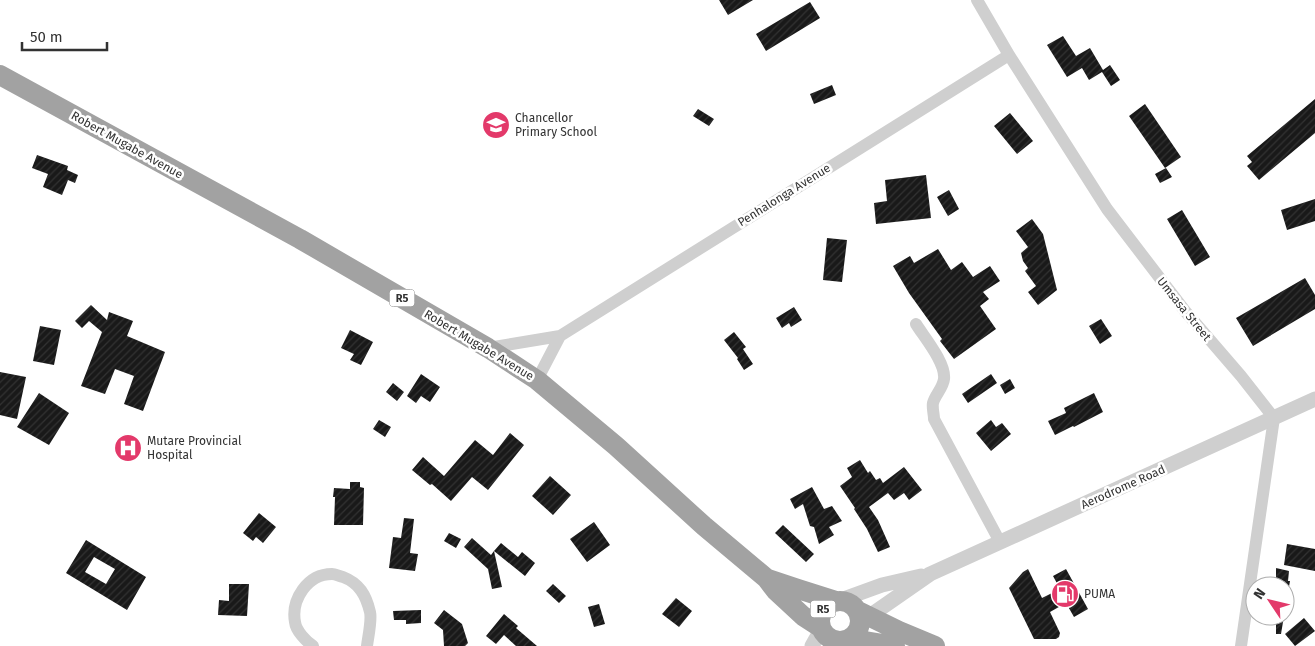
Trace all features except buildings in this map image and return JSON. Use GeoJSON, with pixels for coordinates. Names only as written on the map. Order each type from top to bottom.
{"type":"FeatureCollection","features":[{"type":"Feature","properties":{"kind":"highway","name":"Robert Mugabe Avenue"},"geometry":{"type":"LineString","coordinates":[[0,75],[300,239],[488,348],[537,380],[616,446],[704,526],[766,578],[776,591],[803,616],[818,635]]}},
{"type":"Feature","properties":{"kind":"highway","name":"Robert Mugabe Avenue"},"geometry":{"type":"LineString","coordinates":[[766,578],[837,601]]}},
{"type":"Feature","properties":{"kind":"highway","name":"R5"},"geometry":{"type":"LineString","coordinates":[[895,646],[865,641],[841,643],[818,635],[821,614],[830,603],[837,601],[847,602],[862,616],[936,646]]}},
{"type":"Feature","properties":{"kind":"highway"},"geometry":{"type":"LineString","coordinates":[[841,643],[856,633],[862,616]]}},
{"type":"Feature","properties":{"kind":"street","name":"Umsasa Street"},"geometry":{"type":"LineString","coordinates":[[977,0],[1008,55],[1107,209],[1185,311],[1274,418]]}},
{"type":"Feature","properties":{"kind":"street","name":"Penhalonga Avenue"},"geometry":{"type":"LineString","coordinates":[[488,348],[560,336],[1008,55]]}},
{"type":"Feature","properties":{"kind":"street"},"geometry":{"type":"LineString","coordinates":[[916,324],[942,364],[945,378],[933,402],[934,419],[1000,542]]}},
{"type":"Feature","properties":{"kind":"street"},"geometry":{"type":"LineString","coordinates":[[537,380],[560,336]]}},
{"type":"Feature","properties":{"kind":"street","name":"Aerodrome Road"},"geometry":{"type":"LineString","coordinates":[[862,616],[930,574],[1315,400]]}},
{"type":"Feature","properties":{"kind":"street"},"geometry":{"type":"LineString","coordinates":[[1241,646],[1274,418]]}},
{"type":"Feature","properties":{"kind":"street"},"geometry":{"type":"LineString","coordinates":[[313,646],[306,641],[295,624],[294,605],[304,587],[318,576],[333,574],[348,579],[361,589],[370,613],[366,646]]}},
{"type":"Feature","properties":{"kind":"street","name":"Aerodrome Road"},"geometry":{"type":"LineString","coordinates":[[837,601],[882,585],[930,574]]}},
{"type":"Feature","properties":{"kind":"place","name":"Chancellor Primary School"},"geometry":{"type":"Point","coordinates":[496,125]}},
{"type":"Feature","properties":{"kind":"place","name":"Mutare Provincial Hospital"},"geometry":{"type":"Point","coordinates":[128,448]}},
{"type":"Feature","properties":{"kind":"place","name":"PUMA"},"geometry":{"type":"Point","coordinates":[1065,594]}}]}
